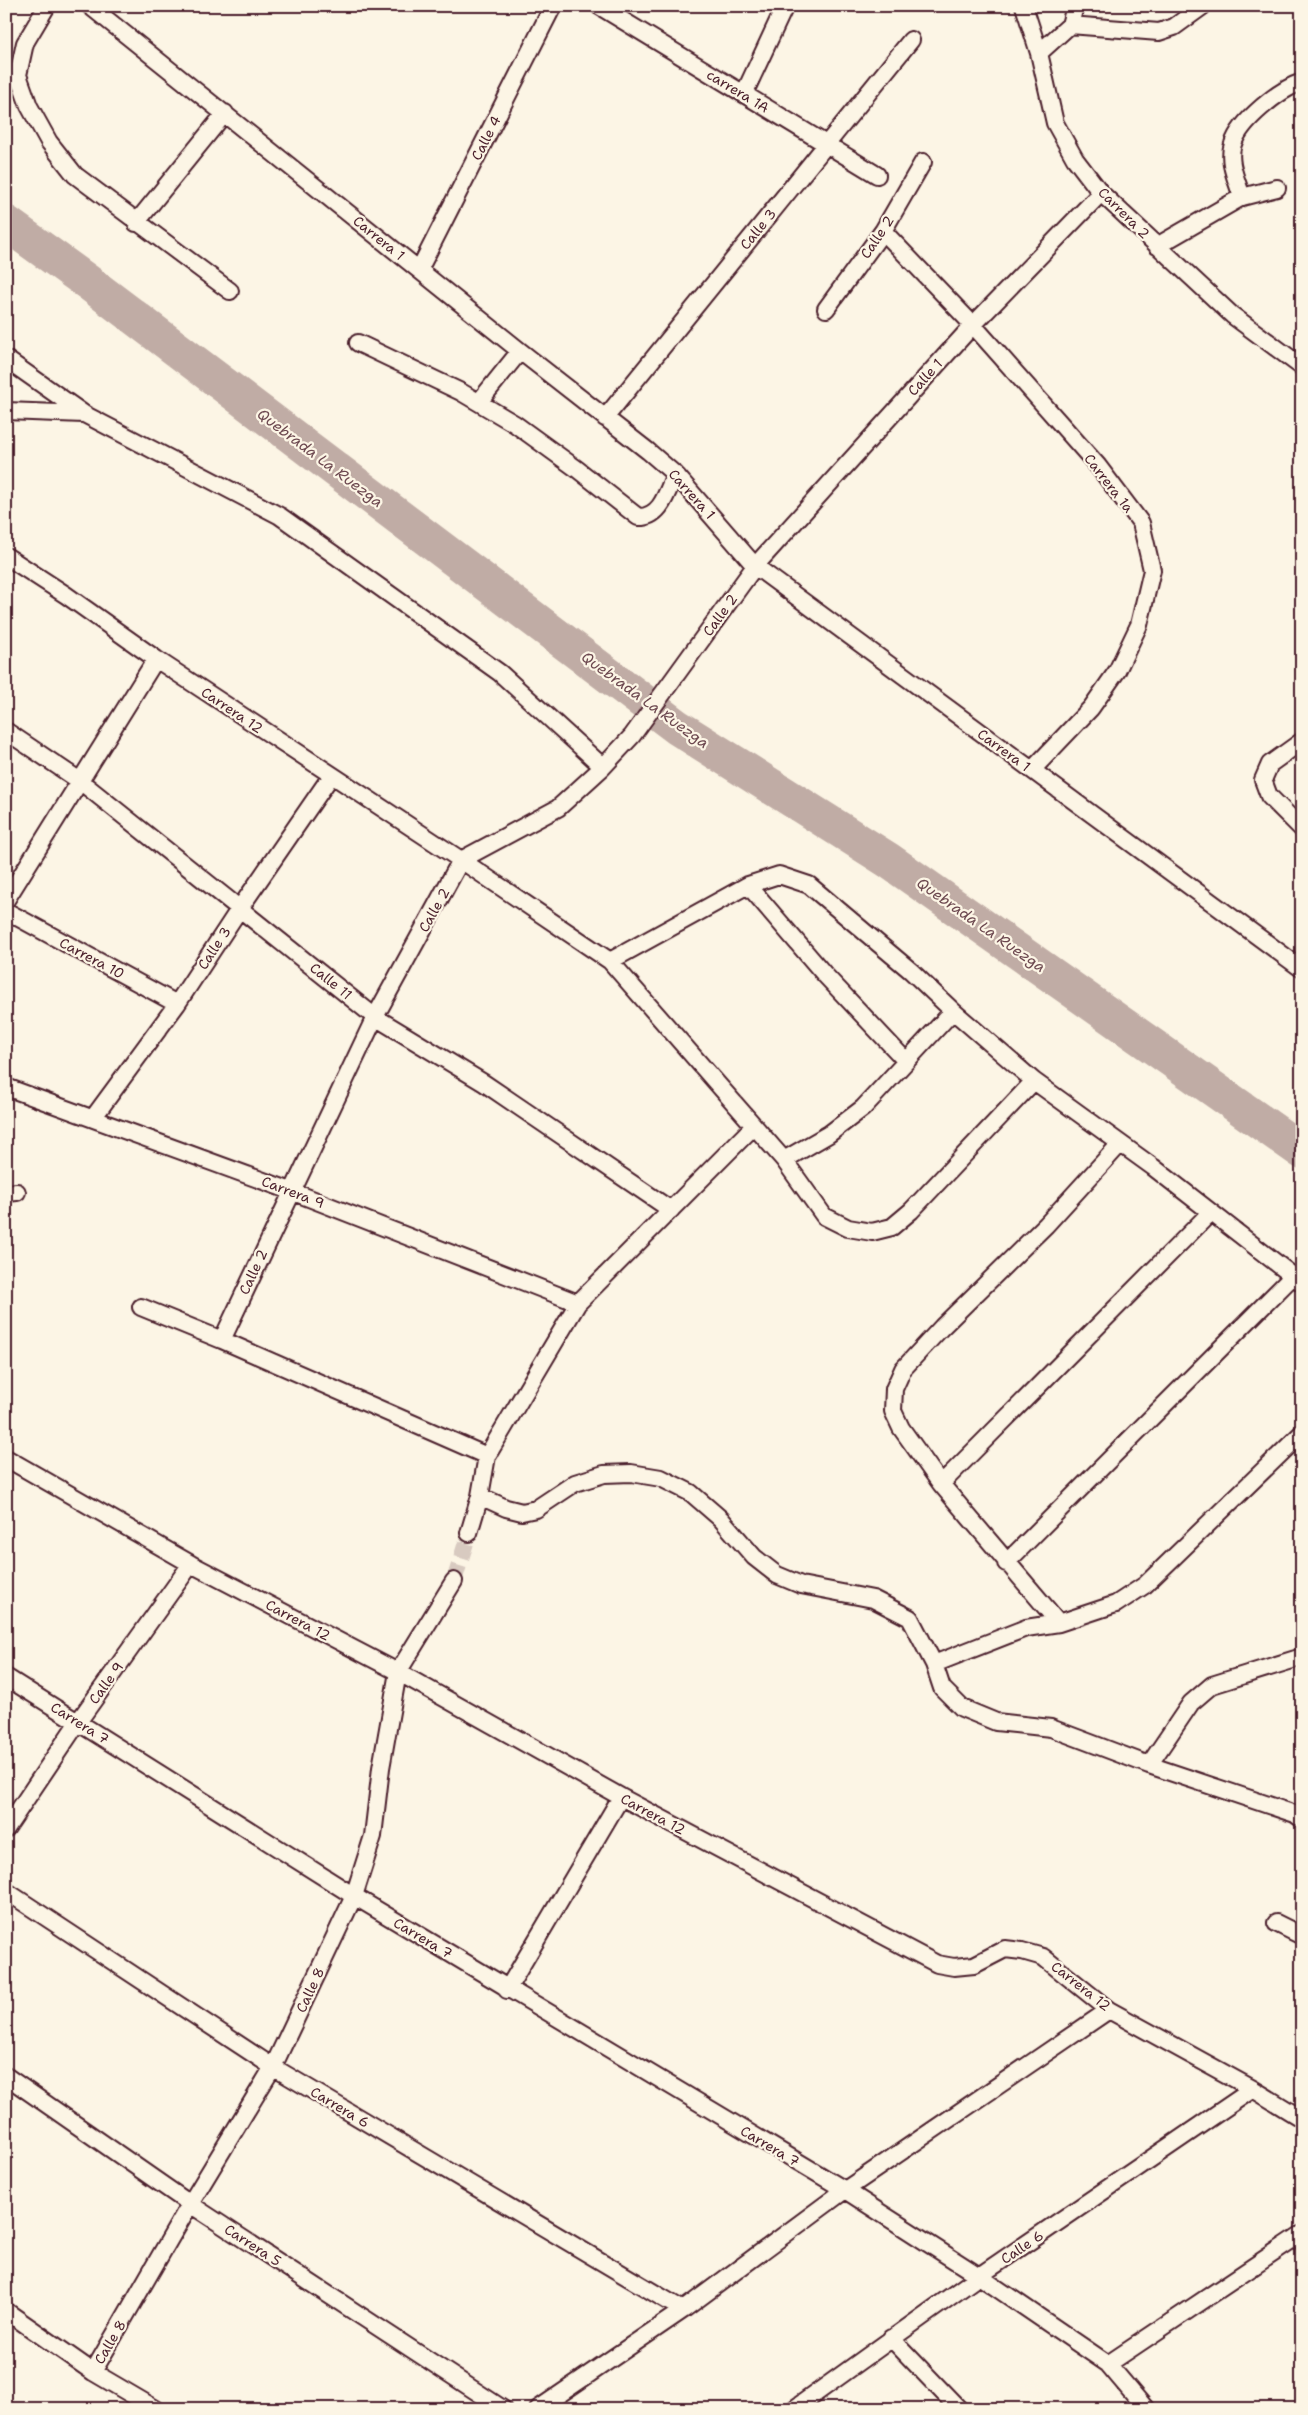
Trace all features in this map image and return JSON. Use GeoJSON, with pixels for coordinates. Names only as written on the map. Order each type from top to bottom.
{"type":"FeatureCollection","features":[{"type":"Feature","properties":{"kind":"street"},"geometry":{"type":"LineString","coordinates":[[47,6],[25,43],[18,75],[29,106],[49,142],[75,175],[136,223],[230,291]]}},
{"type":"Feature","properties":{"kind":"street","name":"Carrera 1"},"geometry":{"type":"LineString","coordinates":[[90,6],[675,474],[755,566],[1302,969]]}},
{"type":"Feature","properties":{"kind":"street","name":"Calle 4"},"geometry":{"type":"LineString","coordinates":[[419,270],[553,6]]}},
{"type":"Feature","properties":{"kind":"street","name":"carrera 1A"},"geometry":{"type":"LineString","coordinates":[[599,6],[877,176]]}},
{"type":"Feature","properties":{"kind":"street"},"geometry":{"type":"LineString","coordinates":[[744,94],[785,6]]}},
{"type":"Feature","properties":{"kind":"street","name":"Carrera 2"},"geometry":{"type":"LineString","coordinates":[[1024,6],[1039,53],[1055,122],[1076,158],[1101,193],[1232,315],[1302,367]]}},
{"type":"Feature","properties":{"kind":"street"},"geometry":{"type":"LineString","coordinates":[[1039,53],[1070,26],[1075,6]]}},
{"type":"Feature","properties":{"kind":"street"},"geometry":{"type":"LineString","coordinates":[[1070,26],[1159,32],[1174,27],[1202,6]]}},
{"type":"Feature","properties":{"kind":"street","name":"Calle 3"},"geometry":{"type":"LineString","coordinates":[[605,418],[911,40]]}},
{"type":"Feature","properties":{"kind":"street"},"geometry":{"type":"LineString","coordinates":[[1242,197],[1231,161],[1233,143],[1247,121],[1268,101],[1284,89],[1302,82]]}},
{"type":"Feature","properties":{"kind":"street"},"geometry":{"type":"LineString","coordinates":[[136,223],[225,113]]}},
{"type":"Feature","properties":{"kind":"street","name":"Calle 2"},"geometry":{"type":"LineString","coordinates":[[826,309],[883,232],[923,162]]}},
{"type":"Feature","properties":{"kind":"street"},"geometry":{"type":"LineString","coordinates":[[1157,246],[1242,197],[1277,188]]}},
{"type":"Feature","properties":{"kind":"street","name":"Calle 1"},"geometry":{"type":"LineString","coordinates":[[755,566],[973,324],[1101,193]]}},
{"type":"Feature","properties":{"kind":"street","name":"Carrera 1a"},"geometry":{"type":"LineString","coordinates":[[883,232],[973,324],[1098,466],[1141,523],[1152,570],[1138,625],[1117,671],[1090,708],[1032,770]]}},
{"type":"Feature","properties":{"kind":"street"},"geometry":{"type":"LineString","coordinates":[[358,343],[479,402],[554,452],[638,518],[646,518],[659,508],[675,474]]}},
{"type":"Feature","properties":{"kind":"street"},"geometry":{"type":"LineString","coordinates":[[479,402],[520,351]]}},
{"type":"Feature","properties":{"kind":"street"},"geometry":{"type":"LineString","coordinates":[[6,359],[84,414],[280,516],[500,673],[603,768]]}},
{"type":"Feature","properties":{"kind":"street"},"geometry":{"type":"LineString","coordinates":[[6,411],[84,414]]}},
{"type":"Feature","properties":{"kind":"street","name":"Carrera 12"},"geometry":{"type":"LineString","coordinates":[[6,556],[66,595],[156,659],[461,860],[610,961],[753,1127],[784,1160],[824,1216],[848,1228],[872,1232],[892,1227],[911,1211],[1034,1082]]}},
{"type":"Feature","properties":{"kind":"street","name":"Calle 2"},"geometry":{"type":"LineString","coordinates":[[222,1340],[375,1017],[461,860],[558,808],[603,768],[632,736],[755,566]]}},
{"type":"Feature","properties":{"kind":"street"},"geometry":{"type":"LineString","coordinates":[[6,900],[156,659]]}},
{"type":"Feature","properties":{"kind":"street","name":"Calle 11"},"geometry":{"type":"LineString","coordinates":[[6,731],[80,781],[375,1017],[484,1083],[671,1210]]}},
{"type":"Feature","properties":{"kind":"street"},"geometry":{"type":"LineString","coordinates":[[1302,740],[1270,764],[1263,780],[1269,796],[1302,829]]}},
{"type":"Feature","properties":{"kind":"street","name":"Calle 3"},"geometry":{"type":"LineString","coordinates":[[93,1118],[177,1004],[240,908],[331,776]]}},
{"type":"Feature","properties":{"kind":"street"},"geometry":{"type":"LineString","coordinates":[[610,961],[748,885],[779,875],[809,884],[911,971],[953,1011],[1034,1082],[1153,1168],[1297,1279],[1006,1563]]}},
{"type":"Feature","properties":{"kind":"street"},"geometry":{"type":"LineString","coordinates":[[748,885],[825,974],[906,1062]]}},
{"type":"Feature","properties":{"kind":"street","name":"Carrera 10"},"geometry":{"type":"LineString","coordinates":[[6,911],[177,1004]]}},
{"type":"Feature","properties":{"kind":"street"},"geometry":{"type":"LineString","coordinates":[[784,1160],[829,1134],[863,1108],[953,1011]]}},
{"type":"Feature","properties":{"kind":"street","name":"Carrera 9"},"geometry":{"type":"LineString","coordinates":[[6,1087],[291,1191],[578,1303]]}},
{"type":"Feature","properties":{"kind":"street"},"geometry":{"type":"LineString","coordinates":[[469,1533],[480,1496],[487,1456],[578,1303],[753,1127]]}},
{"type":"Feature","properties":{"kind":"street"},"geometry":{"type":"LineString","coordinates":[[1059,1623],[1006,1563],[941,1484],[901,1428],[893,1411],[894,1389],[903,1369],[942,1327],[1046,1225],[1119,1145]]}},
{"type":"Feature","properties":{"kind":"street"},"geometry":{"type":"LineString","coordinates":[[941,1484],[1210,1212]]}},
{"type":"Feature","properties":{"kind":"street"},"geometry":{"type":"LineString","coordinates":[[140,1307],[222,1340],[487,1456]]}},
{"type":"Feature","properties":{"kind":"street"},"geometry":{"type":"LineString","coordinates":[[934,1664],[1026,1628],[1059,1623],[1116,1604],[1145,1585],[1302,1433]]}},
{"type":"Feature","properties":{"kind":"street","name":"Carrera 12"},"geometry":{"type":"LineString","coordinates":[[6,1458],[191,1564],[398,1672],[621,1797],[937,1964],[954,1967],[974,1965],[1005,1949],[1043,1956],[1110,2010],[1254,2089],[1302,2119]]}},
{"type":"Feature","properties":{"kind":"street"},"geometry":{"type":"LineString","coordinates":[[480,1496],[506,1508],[522,1512],[536,1509],[575,1483],[604,1474],[631,1473],[661,1478],[691,1493],[721,1519],[754,1557],[777,1574],[802,1585],[873,1598],[910,1618],[934,1664],[942,1688],[962,1708],[996,1722],[1051,1728],[1148,1765],[1295,1814],[1302,1819]]}},
{"type":"Feature","properties":{"kind":"street","name":"Calle 9"},"geometry":{"type":"LineString","coordinates":[[6,1829],[78,1722],[191,1564]]}},
{"type":"Feature","properties":{"kind":"street","name":"Calle 8"},"geometry":{"type":"LineString","coordinates":[[93,2372],[190,2204],[273,2067],[354,1896],[373,1836],[381,1768],[398,1672],[454,1581]]}},
{"type":"Feature","properties":{"kind":"street"},"geometry":{"type":"LineString","coordinates":[[1148,1765],[1191,1703],[1212,1685],[1302,1657]]}},
{"type":"Feature","properties":{"kind":"street","name":"Carrera 7"},"geometry":{"type":"LineString","coordinates":[[6,1677],[354,1896],[507,1990],[845,2190],[979,2276],[1108,2364],[1146,2409]]}},
{"type":"Feature","properties":{"kind":"street"},"geometry":{"type":"LineString","coordinates":[[507,1990],[621,1797]]}},
{"type":"Feature","properties":{"kind":"street","name":"Carrera 6"},"geometry":{"type":"LineString","coordinates":[[6,1891],[273,2067],[683,2310]]}},
{"type":"Feature","properties":{"kind":"street"},"geometry":{"type":"LineString","coordinates":[[1276,1923],[1302,1936]]}},
{"type":"Feature","properties":{"kind":"street"},"geometry":{"type":"LineString","coordinates":[[538,2409],[683,2310],[845,2190],[1110,2010]]}},
{"type":"Feature","properties":{"kind":"street","name":"Carrera 5"},"geometry":{"type":"LineString","coordinates":[[6,2076],[190,2204],[503,2409]]}},
{"type":"Feature","properties":{"kind":"street","name":"Calle 6"},"geometry":{"type":"LineString","coordinates":[[794,2409],[979,2276],[1254,2089]]}},
{"type":"Feature","properties":{"kind":"street"},"geometry":{"type":"LineString","coordinates":[[1108,2364],[1302,2234]]}},
{"type":"Feature","properties":{"kind":"street"},"geometry":{"type":"LineString","coordinates":[[6,2311],[93,2372],[156,2409]]}},
{"type":"Feature","properties":{"kind":"street"},"geometry":{"type":"LineString","coordinates":[[891,2338],[959,2409]]}},
{"type":"Feature","properties":{"kind":"waterway","name":"Quebrada La Ruezga"},"geometry":{"type":"LineString","coordinates":[[6,223],[89,283],[677,727],[888,860],[1302,1151]]}},
{"type":"Feature","properties":{"kind":"tunnel"},"geometry":{"type":"LineString","coordinates":[[454,1581],[469,1533]]}}]}
